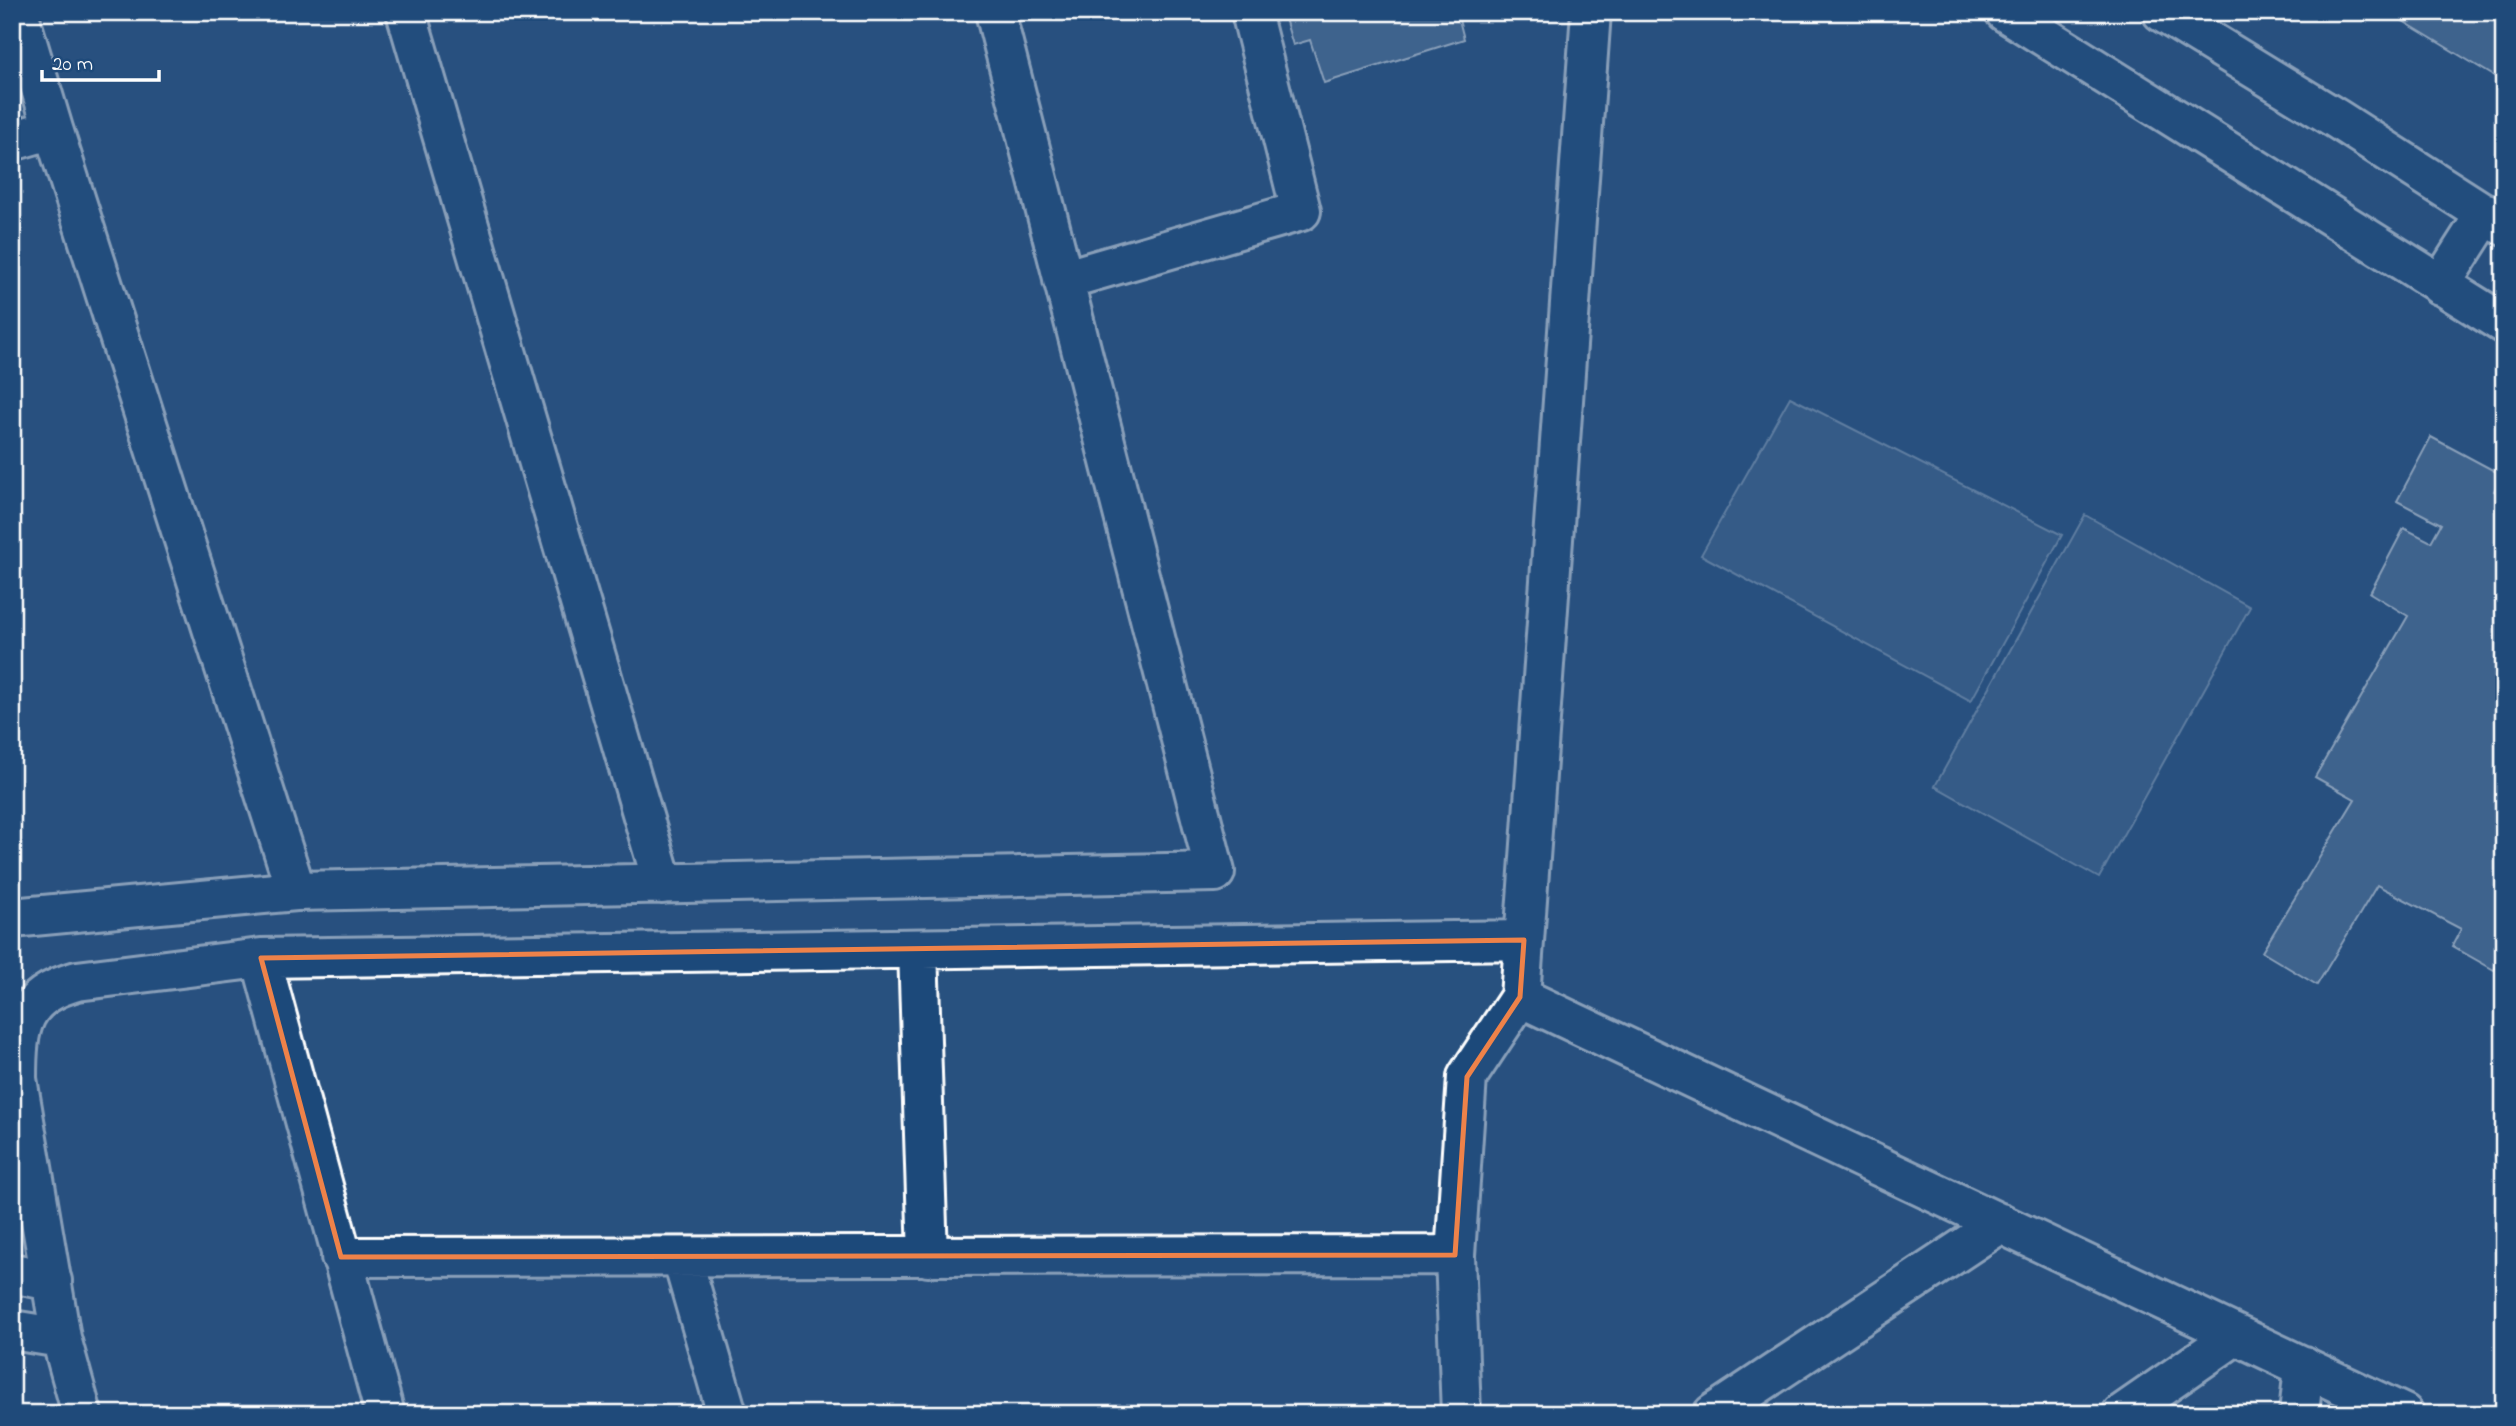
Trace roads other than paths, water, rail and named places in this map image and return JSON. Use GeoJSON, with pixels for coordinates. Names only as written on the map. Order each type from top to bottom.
{"type":"FeatureCollection","features":[{"type":"Feature","properties":{"kind":"street"},"geometry":{"type":"LineString","coordinates":[[406,12],[663,884]]}},
{"type":"Feature","properties":{"kind":"street"},"geometry":{"type":"LineString","coordinates":[[12,918],[296,891],[1215,872],[995,12]]}},
{"type":"Feature","properties":{"kind":"street"},"geometry":{"type":"LineString","coordinates":[[1063,280],[1301,211],[1251,12]]}},
{"type":"Feature","properties":{"kind":"street"},"geometry":{"type":"LineString","coordinates":[[1461,1414],[1455,1255],[1467,1077],[1520,998],[1591,12]]}},
{"type":"Feature","properties":{"kind":"street"},"geometry":{"type":"LineString","coordinates":[[2006,12],[2504,324]]}},
{"type":"Feature","properties":{"kind":"street"},"geometry":{"type":"LineString","coordinates":[[2162,12],[2495,219],[2440,285]]}},
{"type":"Feature","properties":{"kind":"street"},"geometry":{"type":"LineString","coordinates":[[22,16],[53,129],[296,891]]}},
{"type":"Feature","properties":{"kind":"street"},"geometry":{"type":"LineString","coordinates":[[12,141],[53,129]]}},
{"type":"Feature","properties":{"kind":"street"},"geometry":{"type":"LineString","coordinates":[[82,1414],[61,1338],[17,1079],[20,1029],[27,1012],[55,987],[77,981],[261,958],[1524,940]]}},
{"type":"Feature","properties":{"kind":"street"},"geometry":{"type":"LineString","coordinates":[[918,949],[928,1257]]}},
{"type":"Feature","properties":{"kind":"street"},"geometry":{"type":"LineString","coordinates":[[261,958],[385,1414]]}},
{"type":"Feature","properties":{"kind":"street"},"geometry":{"type":"LineString","coordinates":[[1520,998],[2404,1414]]}},
{"type":"Feature","properties":{"kind":"street"},"geometry":{"type":"LineString","coordinates":[[1713,1414],[2001,1223]]}},
{"type":"Feature","properties":{"kind":"street"},"geometry":{"type":"LineString","coordinates":[[341,1257],[1455,1255]]}},
{"type":"Feature","properties":{"kind":"street"},"geometry":{"type":"LineString","coordinates":[[682,1258],[727,1414]]}},
{"type":"Feature","properties":{"kind":"street"},"geometry":{"type":"LineString","coordinates":[[12,1273],[52,1281]]}},
{"type":"Feature","properties":{"kind":"street"},"geometry":{"type":"LineString","coordinates":[[12,1329],[61,1338]]}},
{"type":"Feature","properties":{"kind":"street"},"geometry":{"type":"LineString","coordinates":[[2122,1414],[2236,1335]]}},
{"type":"Feature","properties":{"kind":"street"},"geometry":{"type":"LineString","coordinates":[[2299,1414],[2304,1366]]}}]}
